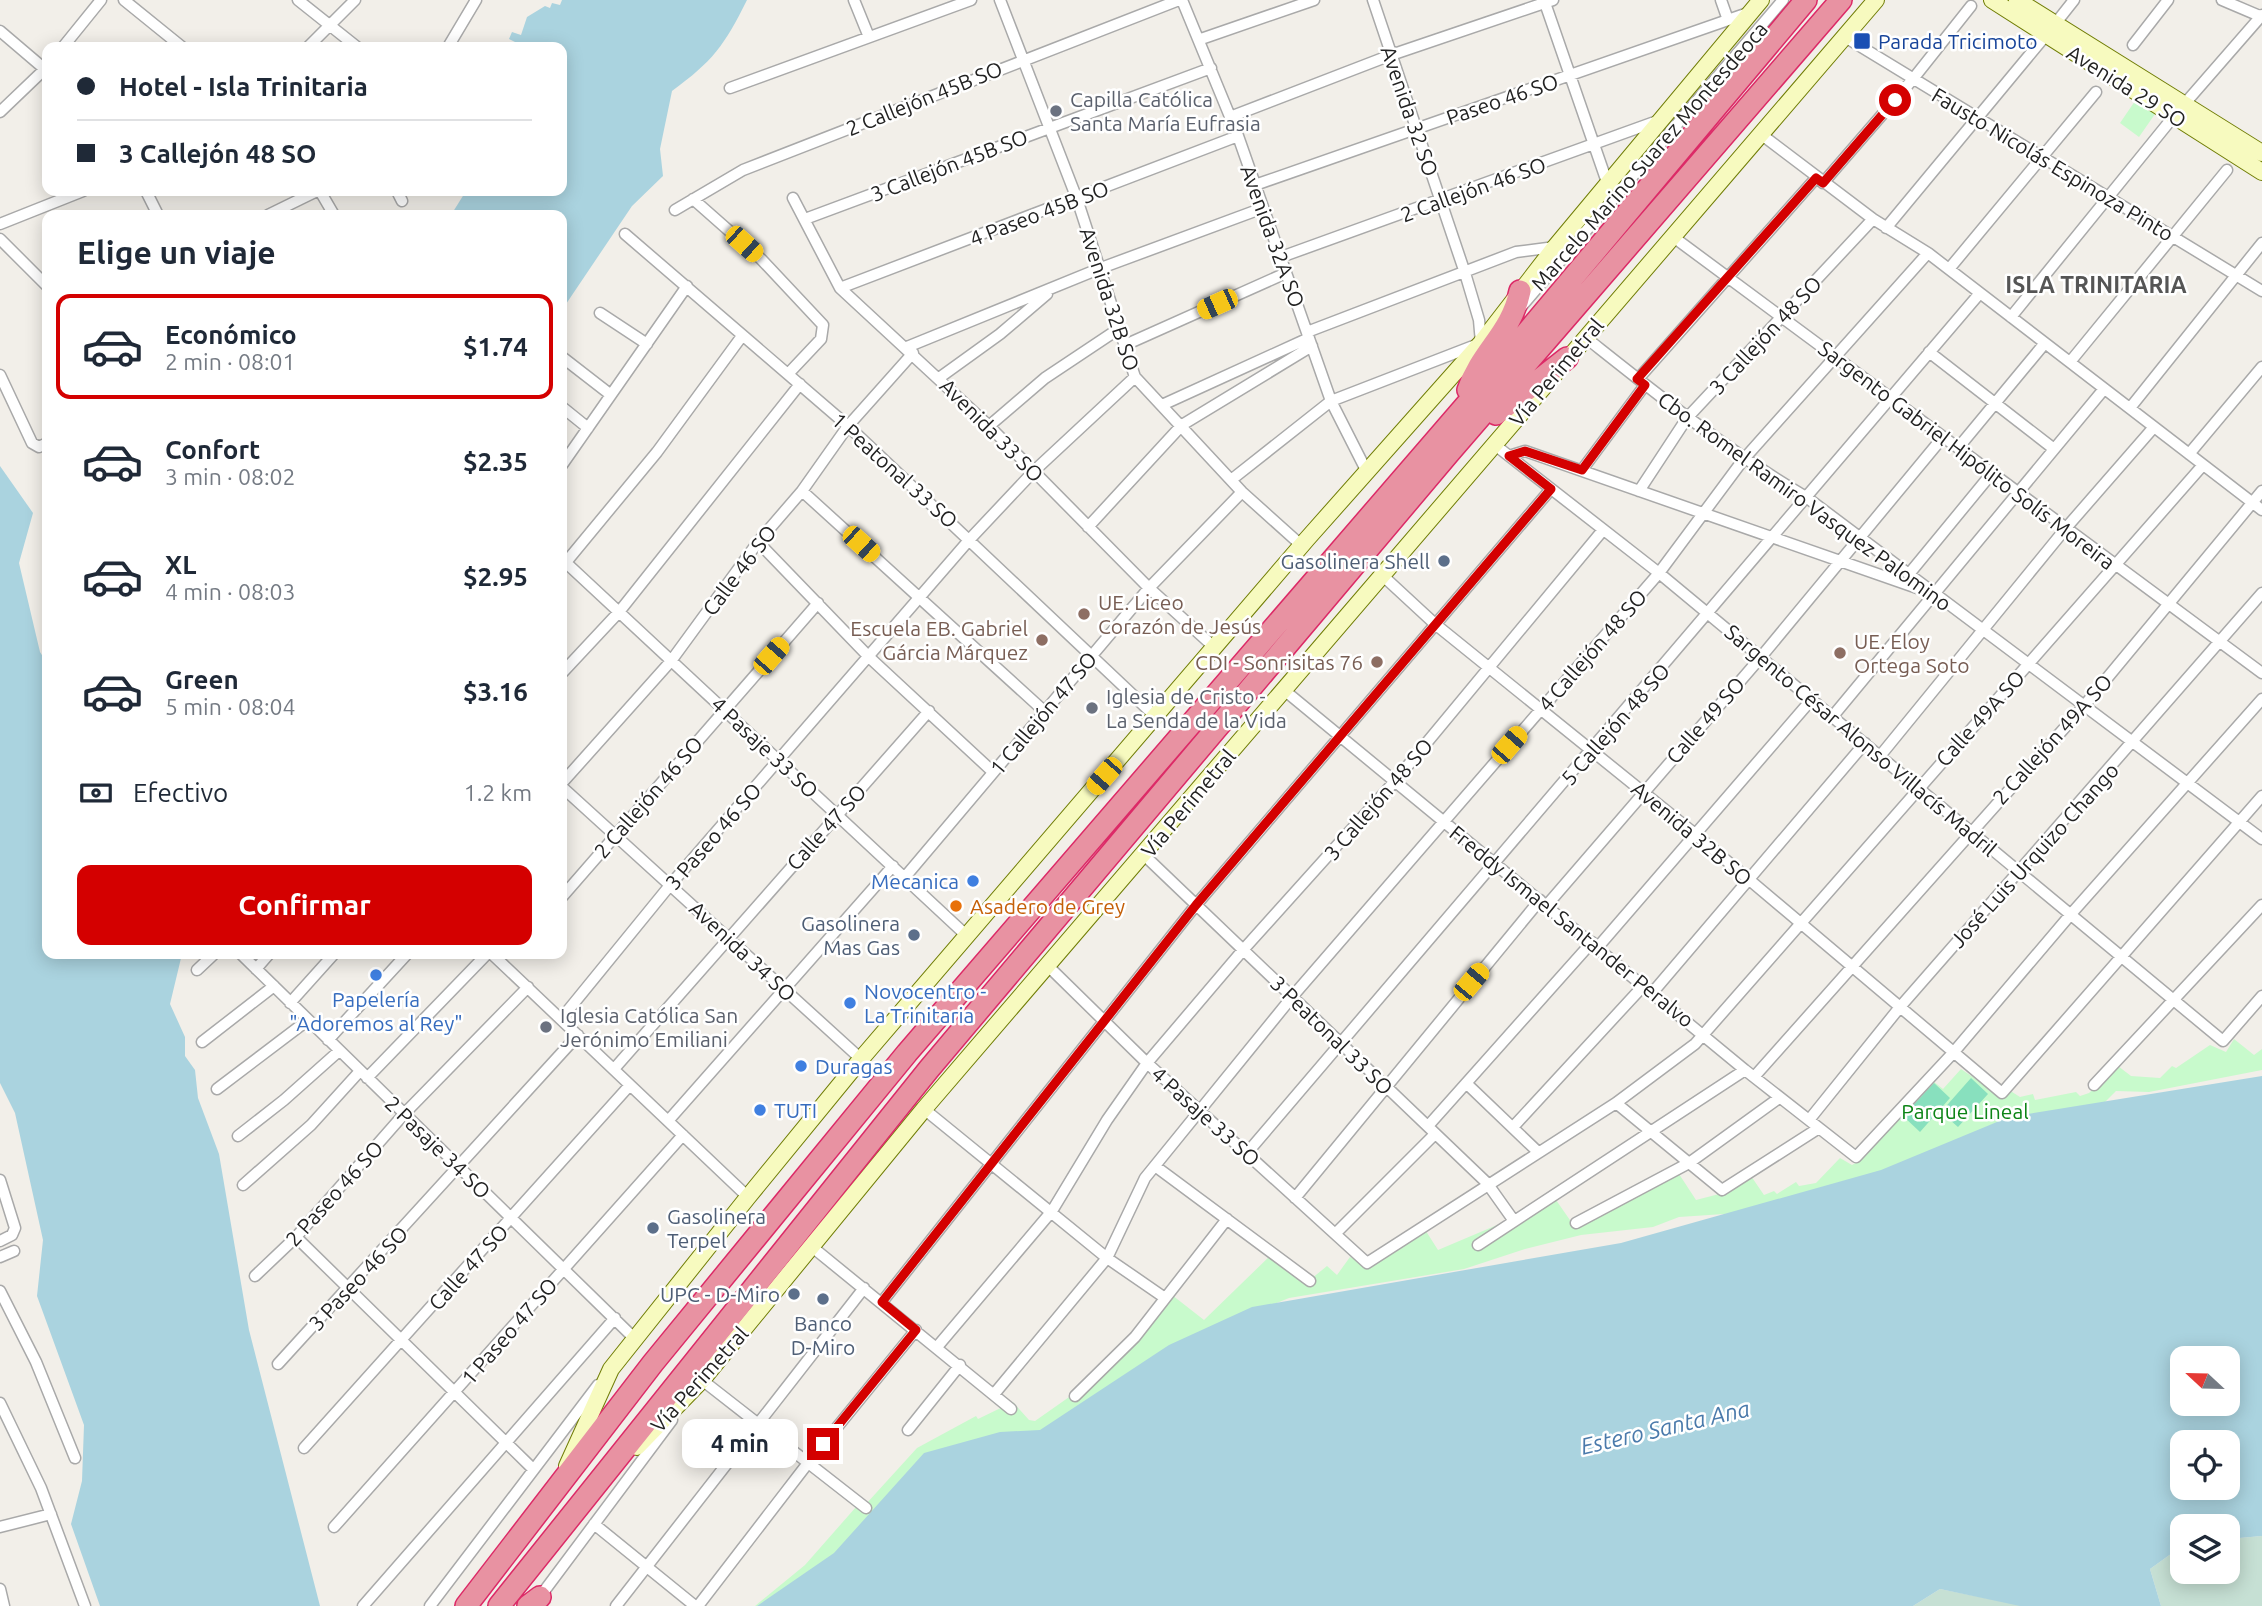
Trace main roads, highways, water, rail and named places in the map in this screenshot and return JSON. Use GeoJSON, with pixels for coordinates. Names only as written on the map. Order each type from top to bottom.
{"type":"FeatureCollection","features":[{"type":"Feature","properties":{"kind":"highway","name":"Vía Perimetral"},"geometry":{"type":"LineString","coordinates":[[466,1606],[653,1363],[907,1053],[1466,405],[1806,0]]}},
{"type":"Feature","properties":{"kind":"highway","name":"Vía Perimetral"},"geometry":{"type":"LineString","coordinates":[[499,1606],[929,1069],[1449,453],[1841,0]]}},
{"type":"Feature","properties":{"kind":"highway"},"geometry":{"type":"LineString","coordinates":[[1466,405],[1475,373],[1516,313],[1520,291]]}},
{"type":"Feature","properties":{"kind":"highway"},"geometry":{"type":"LineString","coordinates":[[1449,453],[1567,358]]}},
{"type":"Feature","properties":{"kind":"highway"},"geometry":{"type":"LineString","coordinates":[[907,1053],[929,1069]]}},
{"type":"Feature","properties":{"kind":"water"},"geometry":{"type":"Polygon","coordinates":[[[562,0],[747,0],[716,52],[698,71],[672,91],[660,149],[663,176],[632,206],[567,303],[567,210],[454,210],[463,196],[567,196],[567,42],[515,42],[509,39],[512,32],[521,35],[527,17],[545,6],[550,8],[552,3],[560,5],[562,0]]]}},
{"type":"Feature","properties":{"kind":"water"},"geometry":{"type":"Polygon","coordinates":[[[0,466],[33,513],[19,563],[42,655],[42,959],[181,959],[170,1004],[185,1037],[185,1056],[195,1070],[198,1098],[219,1154],[249,1330],[320,1606],[100,1606],[71,1524],[82,1481],[84,1425],[37,1296],[43,1240],[15,1113],[0,1083],[0,466]]]}},
{"type":"Feature","properties":{"kind":"water","name":"Estero Santa Ana"},"geometry":{"type":"Polygon","coordinates":[[[2262,1076],[2262,1536],[2240,1538],[2240,1514],[2170,1514],[2170,1555],[2150,1569],[2161,1606],[2020,1606],[1940,1589],[1913,1606],[757,1606],[834,1553],[924,1453],[1000,1432],[1040,1430],[1169,1345],[1252,1307],[1621,1243],[1881,1170],[2009,1117],[2262,1076]]]}},
{"type":"Feature","properties":{"kind":"place","name":"Parada Tricimoto"},"geometry":{"type":"Point","coordinates":[1862,41]}},
{"type":"Feature","properties":{"kind":"place","name":"Capilla Católica Santa María Eufrasia"},"geometry":{"type":"Point","coordinates":[1056,111]}},
{"type":"Feature","properties":{"kind":"place","name":"Gasolinera Shell"},"geometry":{"type":"Point","coordinates":[1444,561]}},
{"type":"Feature","properties":{"kind":"place","name":"UE. Liceo Corazón de Jesús"},"geometry":{"type":"Point","coordinates":[1084,614]}},
{"type":"Feature","properties":{"kind":"place","name":"Escuela EB. Gabriel Gárcia Márquez"},"geometry":{"type":"Point","coordinates":[1042,640]}},
{"type":"Feature","properties":{"kind":"place","name":"UE. Eloy Ortega Soto"},"geometry":{"type":"Point","coordinates":[1840,653]}},
{"type":"Feature","properties":{"kind":"place","name":"CDI - Sonrisitas 76"},"geometry":{"type":"Point","coordinates":[1377,662]}},
{"type":"Feature","properties":{"kind":"place","name":"Iglesia de Cristo - La Senda de la Vida"},"geometry":{"type":"Point","coordinates":[1092,708]}},
{"type":"Feature","properties":{"kind":"place","name":"Mecanica"},"geometry":{"type":"Point","coordinates":[973,881]}},
{"type":"Feature","properties":{"kind":"place","name":"Asadero de Grey"},"geometry":{"type":"Point","coordinates":[956,906]}},
{"type":"Feature","properties":{"kind":"place","name":"Gasolinera Mas Gas"},"geometry":{"type":"Point","coordinates":[914,935]}},
{"type":"Feature","properties":{"kind":"place","name":"Papelería \"Adoremos al Rey\""},"geometry":{"type":"Point","coordinates":[376,975]}},
{"type":"Feature","properties":{"kind":"place","name":"Novocentro - La Trinitaria"},"geometry":{"type":"Point","coordinates":[850,1003]}},
{"type":"Feature","properties":{"kind":"place","name":"Iglesia Católica San Jerónimo Emiliani"},"geometry":{"type":"Point","coordinates":[546,1027]}},
{"type":"Feature","properties":{"kind":"place","name":"Duragas"},"geometry":{"type":"Point","coordinates":[801,1066]}},
{"type":"Feature","properties":{"kind":"place","name":"TUTI"},"geometry":{"type":"Point","coordinates":[760,1110]}},
{"type":"Feature","properties":{"kind":"place","name":"Gasolinera Terpel"},"geometry":{"type":"Point","coordinates":[653,1228]}},
{"type":"Feature","properties":{"kind":"place","name":"UPC - D-Miro"},"geometry":{"type":"Point","coordinates":[794,1294]}},
{"type":"Feature","properties":{"kind":"place","name":"Banco D-Miro"},"geometry":{"type":"Point","coordinates":[823,1299]}},
{"type":"Feature","properties":{"kind":"district","name":"ISLA TRINITARIA"},"geometry":{"type":"Point","coordinates":[2096,284]}},
{"type":"Feature","properties":{"kind":"park label","name":"Parque Lineal"},"geometry":{"type":"Point","coordinates":[1965,1111]}}]}
